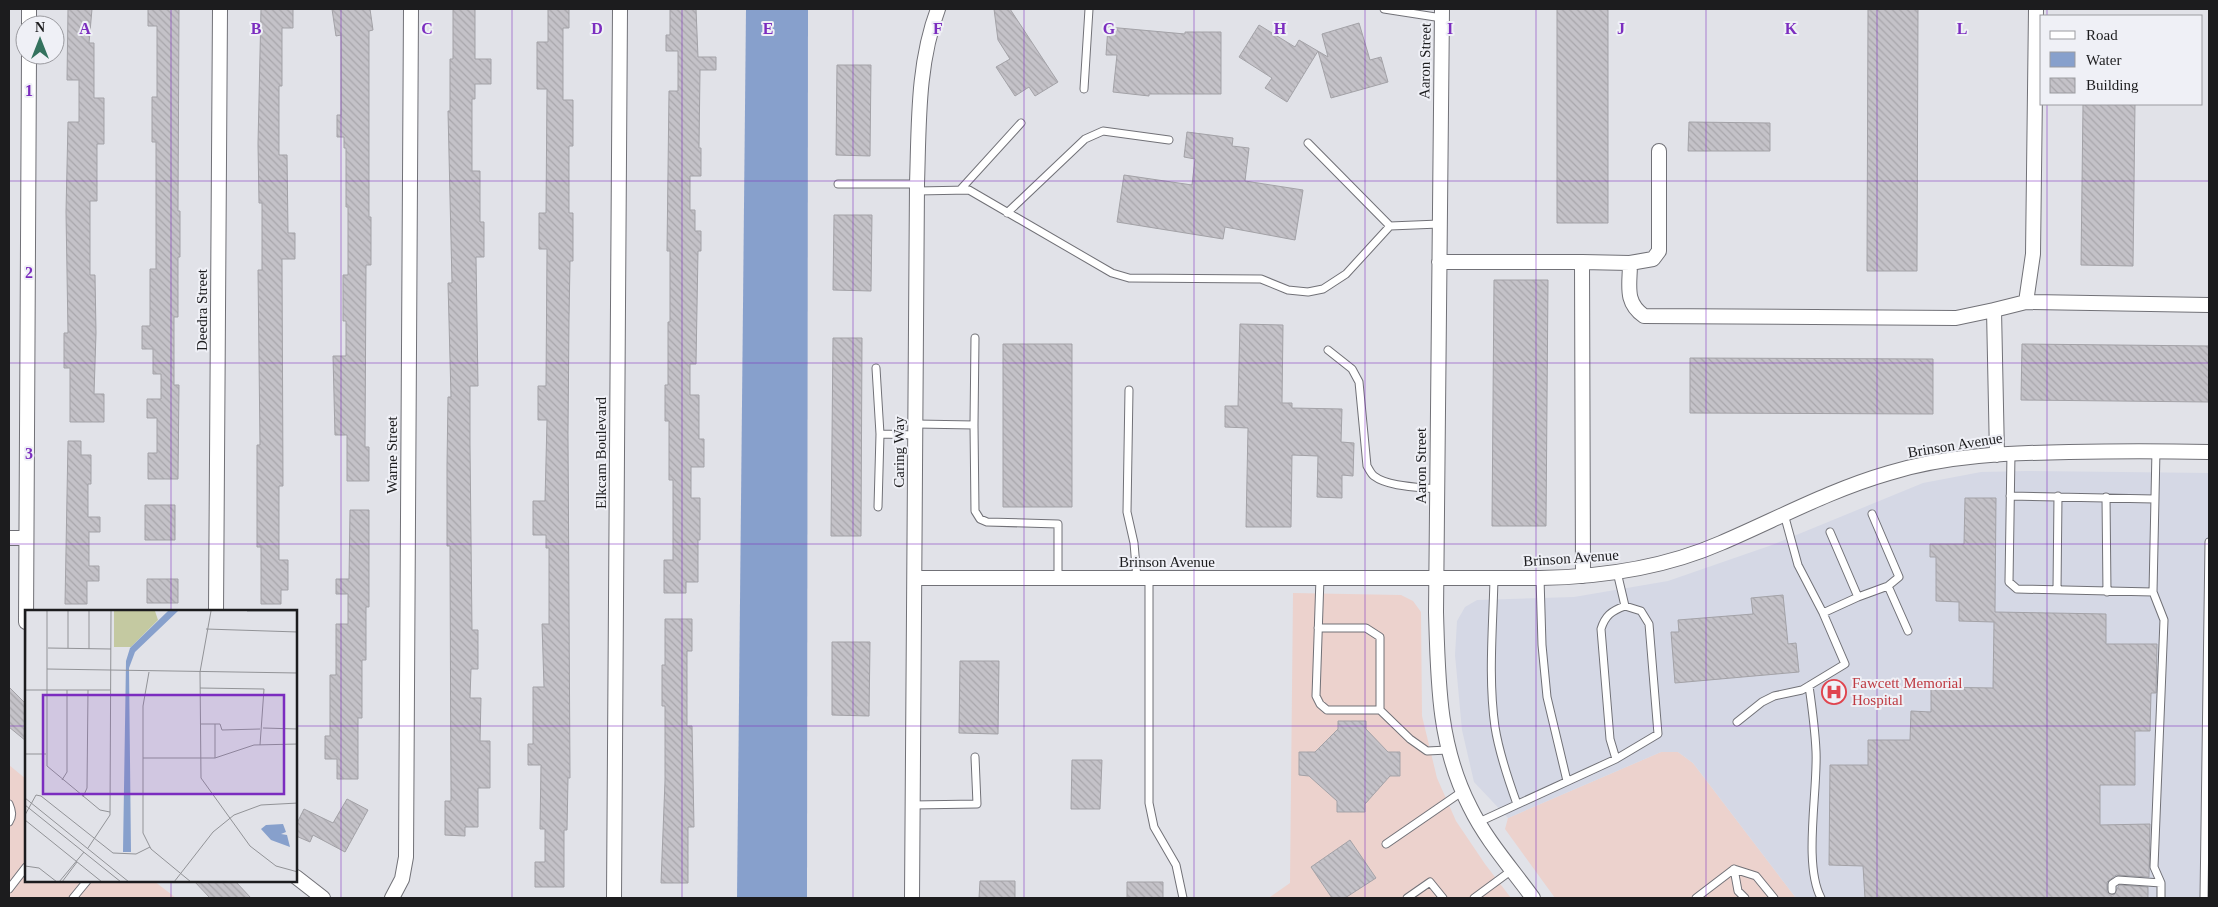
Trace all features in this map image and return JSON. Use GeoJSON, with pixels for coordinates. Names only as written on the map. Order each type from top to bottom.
{"type":"FeatureCollection","features":[{"type":"Feature","properties":{"kind":"street","name":"Deedra Street"},"geometry":{"type":"LineString","coordinates":[[216,610],[220,9]]}},
{"type":"Feature","properties":{"kind":"street","name":"Warne Street"},"geometry":{"type":"LineString","coordinates":[[392,898],[402,879],[406,857],[411,9]]}},
{"type":"Feature","properties":{"kind":"street","name":"Elkcam Boulevard"},"geometry":{"type":"LineString","coordinates":[[614,898],[620,9]]}},
{"type":"Feature","properties":{"kind":"street","name":"Caring Way"},"geometry":{"type":"LineString","coordinates":[[912,898],[917,188],[920,99],[932,25],[938,9]]}},
{"type":"Feature","properties":{"kind":"street"},"geometry":{"type":"LineString","coordinates":[[2026,302],[2033,254],[2036,9]]}},
{"type":"Feature","properties":{"kind":"street","name":"Aaron Street"},"geometry":{"type":"LineString","coordinates":[[1442,14],[1437,489],[1439,694],[1448,750],[1463,791],[1479,822],[1533,898]]}},
{"type":"Feature","properties":{"kind":"street"},"geometry":{"type":"LineString","coordinates":[[26,610],[28,65]]}},
{"type":"Feature","properties":{"kind":"street"},"geometry":{"type":"LineString","coordinates":[[1439,262],[1630,263],[1653,259],[1659,251],[1659,151]]}},
{"type":"Feature","properties":{"kind":"street"},"geometry":{"type":"LineString","coordinates":[[1582,262],[1583,576]]}},
{"type":"Feature","properties":{"kind":"street"},"geometry":{"type":"LineString","coordinates":[[1630,263],[1630,300],[1636,310],[1644,316],[1956,318],[2026,302],[2209,305]]}},
{"type":"Feature","properties":{"kind":"street"},"geometry":{"type":"LineString","coordinates":[[1994,310],[1997,454]]}},
{"type":"Feature","properties":{"kind":"street","name":"Brinson Avenue"},"geometry":{"type":"LineString","coordinates":[[915,578],[1540,578],[1583,576],[1634,570],[1701,551],[1849,485],[1892,472],[1938,463],[2011,453],[2156,450],[2209,452]]}},
{"type":"Feature","properties":{"kind":"street"},"geometry":{"type":"LineString","coordinates":[[9,538],[25,538]]}},
{"type":"Feature","properties":{"kind":"street"},"geometry":{"type":"LineString","coordinates":[[298,879],[323,898]]}},
{"type":"Feature","properties":{"kind":"lane"},"geometry":{"type":"LineString","coordinates":[[1084,88],[1090,9]]}},
{"type":"Feature","properties":{"kind":"lane"},"geometry":{"type":"LineString","coordinates":[[1384,9],[1442,14]]}},
{"type":"Feature","properties":{"kind":"lane"},"geometry":{"type":"LineString","coordinates":[[960,190],[1021,123]]}},
{"type":"Feature","properties":{"kind":"lane"},"geometry":{"type":"LineString","coordinates":[[1008,213],[1085,139],[1103,130],[1169,140]]}},
{"type":"Feature","properties":{"kind":"lane"},"geometry":{"type":"LineString","coordinates":[[1308,143],[1390,226]]}},
{"type":"Feature","properties":{"kind":"lane"},"geometry":{"type":"LineString","coordinates":[[838,184],[969,190],[1112,273],[1128,278],[1261,279],[1288,290],[1308,292],[1323,289],[1346,274],[1390,226],[1439,224]]}},
{"type":"Feature","properties":{"kind":"lane"},"geometry":{"type":"LineString","coordinates":[[975,338],[975,511],[980,519],[987,522],[1058,524],[1058,579]]}},
{"type":"Feature","properties":{"kind":"lane"},"geometry":{"type":"LineString","coordinates":[[1328,350],[1352,369],[1359,382],[1367,466],[1373,476],[1388,482],[1437,489]]}},
{"type":"Feature","properties":{"kind":"lane"},"geometry":{"type":"LineString","coordinates":[[876,368],[880,434],[878,506]]}},
{"type":"Feature","properties":{"kind":"lane"},"geometry":{"type":"LineString","coordinates":[[1129,390],[1127,512],[1143,578],[1149,803],[1154,827],[1176,865],[1183,898]]}},
{"type":"Feature","properties":{"kind":"lane"},"geometry":{"type":"LineString","coordinates":[[880,434],[916,429],[974,425]]}},
{"type":"Feature","properties":{"kind":"lane"},"geometry":{"type":"LineString","coordinates":[[2156,450],[2153,592],[2164,620],[2154,868],[2161,883],[2161,898]]}},
{"type":"Feature","properties":{"kind":"lane"},"geometry":{"type":"LineString","coordinates":[[2011,453],[2009,582],[2017,589],[2153,592]]}},
{"type":"Feature","properties":{"kind":"lane"},"geometry":{"type":"LineString","coordinates":[[2010,496],[2154,499]]}},
{"type":"Feature","properties":{"kind":"lane"},"geometry":{"type":"LineString","coordinates":[[2057,590],[2058,496]]}},
{"type":"Feature","properties":{"kind":"lane"},"geometry":{"type":"LineString","coordinates":[[2106,497],[2107,592]]}},
{"type":"Feature","properties":{"kind":"lane"},"geometry":{"type":"LineString","coordinates":[[1737,722],[1762,702],[1774,696],[1802,690],[1845,664],[1823,613],[1798,566],[1784,514]]}},
{"type":"Feature","properties":{"kind":"lane"},"geometry":{"type":"LineString","coordinates":[[1823,613],[1888,586],[1899,577],[1872,514]]}},
{"type":"Feature","properties":{"kind":"lane"},"geometry":{"type":"LineString","coordinates":[[1830,532],[1858,597]]}},
{"type":"Feature","properties":{"kind":"lane"},"geometry":{"type":"LineString","coordinates":[[2204,898],[2207,829],[2209,542]]}},
{"type":"Feature","properties":{"kind":"lane"},"geometry":{"type":"LineString","coordinates":[[1617,572],[1624,606]]}},
{"type":"Feature","properties":{"kind":"lane"},"geometry":{"type":"LineString","coordinates":[[1320,578],[1316,696],[1320,704],[1327,710],[1380,710],[1410,739],[1427,751],[1448,750]]}},
{"type":"Feature","properties":{"kind":"lane"},"geometry":{"type":"LineString","coordinates":[[1494,578],[1492,647],[1495,727],[1506,774],[1517,804]]}},
{"type":"Feature","properties":{"kind":"lane"},"geometry":{"type":"LineString","coordinates":[[1540,578],[1542,645],[1547,697],[1567,781]]}},
{"type":"Feature","properties":{"kind":"lane"},"geometry":{"type":"LineString","coordinates":[[1888,586],[1908,630]]}},
{"type":"Feature","properties":{"kind":"lane"},"geometry":{"type":"LineString","coordinates":[[1479,822],[1616,759],[1658,734],[1649,624],[1641,611],[1624,606],[1614,610],[1605,618],[1601,629],[1610,739],[1616,759]]}},
{"type":"Feature","properties":{"kind":"lane"},"geometry":{"type":"LineString","coordinates":[[1318,628],[1366,628],[1380,637],[1380,710]]}},
{"type":"Feature","properties":{"kind":"lane"},"geometry":{"type":"LineString","coordinates":[[1809,686],[1816,751],[1813,866],[1815,886],[1820,898]]}},
{"type":"Feature","properties":{"kind":"lane"},"geometry":{"type":"LineString","coordinates":[[913,806],[977,804],[975,757]]}},
{"type":"Feature","properties":{"kind":"lane"},"geometry":{"type":"LineString","coordinates":[[1386,844],[1463,791]]}},
{"type":"Feature","properties":{"kind":"lane"},"geometry":{"type":"LineString","coordinates":[[9,804],[12,810],[12,818],[9,822]]}},
{"type":"Feature","properties":{"kind":"lane"},"geometry":{"type":"LineString","coordinates":[[9,889],[25,868]]}},
{"type":"Feature","properties":{"kind":"lane"},"geometry":{"type":"LineString","coordinates":[[1696,898],[1734,869]]}},
{"type":"Feature","properties":{"kind":"lane"},"geometry":{"type":"LineString","coordinates":[[1734,869],[1738,890],[1745,898]]}},
{"type":"Feature","properties":{"kind":"lane"},"geometry":{"type":"LineString","coordinates":[[1734,869],[1756,876],[1774,898]]}},
{"type":"Feature","properties":{"kind":"lane"},"geometry":{"type":"LineString","coordinates":[[1474,898],[1513,870]]}},
{"type":"Feature","properties":{"kind":"lane"},"geometry":{"type":"LineString","coordinates":[[2112,890],[2112,884],[2118,880],[2161,883]]}},
{"type":"Feature","properties":{"kind":"lane"},"geometry":{"type":"LineString","coordinates":[[73,898],[86,882]]}},
{"type":"Feature","properties":{"kind":"lane"},"geometry":{"type":"LineString","coordinates":[[1407,898],[1430,882],[1443,898]]}},
{"type":"Feature","properties":{"kind":"shaded area","name":"Fawcett Memorial Hospital"},"geometry":{"type":"Polygon","coordinates":[[[1981,472],[2209,473],[2209,898],[1796,898],[1693,763],[1678,752],[1661,752],[1508,818],[1474,782],[1462,730],[1455,655],[1457,621],[1465,607],[1477,600],[1574,597],[1668,581],[1772,545],[1923,483],[1981,472]]]}},
{"type":"Feature","properties":{"kind":"shaded area"},"geometry":{"type":"Polygon","coordinates":[[[1293,593],[1401,595],[1413,601],[1421,612],[1422,716],[1437,778],[1456,821],[1511,898],[1270,897],[1290,883],[1293,593]]]}},
{"type":"Feature","properties":{"kind":"shaded area"},"geometry":{"type":"Polygon","coordinates":[[[1661,752],[1678,752],[1693,763],[1796,898],[1555,898],[1505,829],[1508,818],[1661,752]]]}},
{"type":"Feature","properties":{"kind":"shaded area"},"geometry":{"type":"Polygon","coordinates":[[[9,765],[25,778],[25,882],[155,882],[176,898],[9,898],[9,765]]]}},
{"type":"Feature","properties":{"kind":"water"},"geometry":{"type":"Polygon","coordinates":[[[746,9],[808,9],[807,898],[737,898],[746,9]]]}},
{"type":"Feature","properties":{"kind":"building"},"geometry":{"type":"Polygon","coordinates":[[[68,9],[92,9],[89,43],[94,43],[94,98],[104,98],[104,144],[97,144],[97,201],[90,201],[90,275],[95,275],[94,394],[104,394],[104,422],[70,422],[70,368],[64,368],[64,333],[68,333],[66,212],[68,122],[79,122],[79,80],[67,80],[68,9]]]}},
{"type":"Feature","properties":{"kind":"building"},"geometry":{"type":"Polygon","coordinates":[[[148,9],[179,9],[178,211],[180,211],[180,257],[178,257],[178,317],[174,317],[174,385],[179,385],[178,479],[148,479],[148,453],[157,453],[157,418],[147,418],[147,399],[161,399],[161,374],[153,374],[153,349],[142,349],[142,326],[150,326],[150,269],[156,269],[156,142],[152,142],[152,97],[157,97],[157,26],[148,26],[148,9]]]}},
{"type":"Feature","properties":{"kind":"building"},"geometry":{"type":"Polygon","coordinates":[[[261,9],[293,9],[293,28],[282,28],[282,86],[279,86],[279,155],[287,155],[288,233],[295,233],[295,259],[282,259],[283,486],[279,486],[279,560],[288,560],[288,590],[281,590],[281,604],[261,604],[261,547],[257,547],[257,445],[260,445],[258,270],[262,270],[262,203],[259,203],[258,144],[261,9]]]}},
{"type":"Feature","properties":{"kind":"building"},"geometry":{"type":"Polygon","coordinates":[[[332,9],[370,9],[373,30],[369,31],[369,217],[371,217],[371,265],[366,265],[365,447],[369,447],[369,481],[347,481],[347,435],[335,435],[333,356],[346,356],[346,321],[343,321],[343,275],[348,275],[348,207],[346,207],[346,148],[344,148],[344,137],[337,137],[337,115],[341,115],[341,35],[336,36],[332,9]]]}},
{"type":"Feature","properties":{"kind":"building"},"geometry":{"type":"Polygon","coordinates":[[[453,9],[475,9],[475,59],[491,59],[491,84],[475,84],[475,99],[472,99],[472,171],[480,171],[480,222],[484,222],[484,257],[476,257],[478,386],[470,386],[472,630],[478,630],[478,669],[471,669],[470,698],[481,698],[480,741],[490,741],[490,788],[478,788],[478,827],[465,827],[465,836],[445,835],[445,801],[451,801],[450,546],[447,546],[447,465],[448,397],[451,397],[448,283],[452,283],[448,111],[450,111],[450,59],[453,59],[453,9]]]}},
{"type":"Feature","properties":{"kind":"building"},"geometry":{"type":"Polygon","coordinates":[[[548,9],[569,9],[569,28],[563,28],[563,100],[573,100],[573,146],[569,146],[569,213],[573,213],[573,261],[570,261],[568,433],[570,778],[568,778],[567,830],[564,830],[564,887],[535,887],[535,862],[545,862],[545,829],[540,829],[541,765],[528,765],[528,744],[533,744],[533,687],[544,687],[542,624],[549,624],[549,548],[546,548],[546,535],[533,535],[533,501],[545,501],[547,420],[538,420],[538,386],[546,386],[547,249],[539,249],[539,213],[546,213],[547,89],[537,89],[537,42],[548,42],[548,9]]]}},
{"type":"Feature","properties":{"kind":"building"},"geometry":{"type":"Polygon","coordinates":[[[670,9],[696,9],[698,57],[716,57],[716,70],[700,70],[699,148],[701,148],[701,176],[690,176],[690,210],[695,210],[695,231],[701,231],[701,251],[698,251],[696,364],[690,364],[690,395],[699,395],[699,439],[704,439],[704,467],[691,467],[691,498],[700,498],[700,540],[698,540],[698,582],[686,582],[686,593],[664,593],[664,560],[673,560],[673,480],[669,480],[669,421],[665,421],[665,385],[668,385],[668,322],[670,322],[670,251],[667,251],[669,91],[678,91],[678,51],[666,51],[666,35],[670,35],[670,9]]]}},
{"type":"Feature","properties":{"kind":"building"},"geometry":{"type":"Polygon","coordinates":[[[994,9],[1010,9],[1058,82],[1035,96],[1029,87],[1015,96],[996,67],[1010,59],[998,40],[994,9]]]}},
{"type":"Feature","properties":{"kind":"building"},"geometry":{"type":"Polygon","coordinates":[[[1557,9],[1608,9],[1608,223],[1557,223],[1557,9]]]}},
{"type":"Feature","properties":{"kind":"building"},"geometry":{"type":"Polygon","coordinates":[[[1868,9],[1918,9],[1917,271],[1867,271],[1868,9]]]}},
{"type":"Feature","properties":{"kind":"building"},"geometry":{"type":"Polygon","coordinates":[[[1359,23],[1370,60],[1381,57],[1388,82],[1331,98],[1318,51],[1328,57],[1322,34],[1359,23]]]}},
{"type":"Feature","properties":{"kind":"building"},"geometry":{"type":"Polygon","coordinates":[[[1259,25],[1295,47],[1299,40],[1318,51],[1287,102],[1265,88],[1272,78],[1239,57],[1259,25]]]}},
{"type":"Feature","properties":{"kind":"building"},"geometry":{"type":"Polygon","coordinates":[[[1108,27],[1185,34],[1185,32],[1221,32],[1221,94],[1149,94],[1149,96],[1113,92],[1117,55],[1106,55],[1108,27]]]}},
{"type":"Feature","properties":{"kind":"building"},"geometry":{"type":"Polygon","coordinates":[[[837,65],[871,65],[870,156],[836,155],[837,65]]]}},
{"type":"Feature","properties":{"kind":"building"},"geometry":{"type":"Polygon","coordinates":[[[2083,105],[2135,105],[2133,266],[2081,265],[2083,105]]]}},
{"type":"Feature","properties":{"kind":"building"},"geometry":{"type":"Polygon","coordinates":[[[1689,122],[1770,123],[1770,151],[1688,151],[1689,122]]]}},
{"type":"Feature","properties":{"kind":"building"},"geometry":{"type":"Polygon","coordinates":[[[1187,132],[1233,138],[1232,146],[1249,148],[1245,181],[1303,190],[1295,240],[1225,227],[1223,239],[1117,222],[1124,175],[1192,185],[1195,159],[1184,157],[1187,132]]]}},
{"type":"Feature","properties":{"kind":"building"},"geometry":{"type":"Polygon","coordinates":[[[834,215],[872,215],[871,291],[833,290],[834,215]]]}},
{"type":"Feature","properties":{"kind":"building"},"geometry":{"type":"Polygon","coordinates":[[[1494,280],[1548,280],[1546,526],[1492,526],[1494,280]]]}},
{"type":"Feature","properties":{"kind":"building"},"geometry":{"type":"Polygon","coordinates":[[[1240,324],[1283,325],[1282,403],[1292,403],[1292,408],[1342,409],[1341,442],[1354,443],[1353,476],[1342,475],[1342,498],[1317,497],[1318,456],[1292,455],[1291,527],[1246,527],[1248,428],[1225,427],[1225,406],[1238,406],[1240,324]]]}},
{"type":"Feature","properties":{"kind":"building"},"geometry":{"type":"Polygon","coordinates":[[[833,338],[862,338],[861,536],[831,536],[833,338]]]}},
{"type":"Feature","properties":{"kind":"building"},"geometry":{"type":"Polygon","coordinates":[[[1003,344],[1072,344],[1072,507],[1003,507],[1003,344]]]}},
{"type":"Feature","properties":{"kind":"building"},"geometry":{"type":"Polygon","coordinates":[[[2022,344],[2209,346],[2209,402],[2021,400],[2022,344]]]}},
{"type":"Feature","properties":{"kind":"building"},"geometry":{"type":"Polygon","coordinates":[[[1690,358],[1933,359],[1933,414],[1690,413],[1690,358]]]}},
{"type":"Feature","properties":{"kind":"building"},"geometry":{"type":"Polygon","coordinates":[[[68,441],[81,441],[81,455],[91,455],[91,484],[88,484],[88,517],[100,517],[100,532],[89,532],[89,566],[99,566],[99,581],[87,581],[87,604],[65,604],[68,441]]]}},
{"type":"Feature","properties":{"kind":"building"},"geometry":{"type":"Polygon","coordinates":[[[1965,498],[1996,498],[1995,612],[2106,614],[2106,644],[2157,644],[2156,693],[2151,693],[2150,731],[2135,731],[2135,785],[2100,785],[2100,825],[2150,824],[2149,877],[2116,875],[2107,882],[2107,892],[2114,895],[2119,885],[2148,887],[2148,898],[1865,898],[1863,866],[1829,865],[1830,765],[1868,765],[1868,740],[1910,740],[1911,711],[1931,712],[1931,687],[1993,688],[1994,622],[1959,621],[1959,602],[1936,601],[1936,557],[1930,557],[1930,544],[1964,544],[1965,498]]]}},
{"type":"Feature","properties":{"kind":"building"},"geometry":{"type":"Polygon","coordinates":[[[145,505],[175,505],[175,540],[145,540],[145,505]]]}},
{"type":"Feature","properties":{"kind":"building"},"geometry":{"type":"Polygon","coordinates":[[[350,510],[369,510],[369,607],[366,607],[366,660],[362,660],[362,718],[358,718],[358,779],[337,779],[337,759],[325,759],[325,736],[330,736],[330,675],[336,675],[336,624],[348,624],[348,594],[336,594],[336,579],[349,579],[350,510]]]}},
{"type":"Feature","properties":{"kind":"building"},"geometry":{"type":"Polygon","coordinates":[[[147,579],[178,579],[178,603],[147,603],[147,579]]]}},
{"type":"Feature","properties":{"kind":"building"},"geometry":{"type":"Polygon","coordinates":[[[1783,595],[1788,644],[1796,643],[1799,672],[1675,683],[1671,632],[1679,632],[1678,620],[1753,614],[1751,598],[1783,595]]]}},
{"type":"Feature","properties":{"kind":"building"},"geometry":{"type":"Polygon","coordinates":[[[665,619],[692,619],[692,651],[687,651],[687,726],[692,726],[694,827],[688,827],[688,883],[661,883],[665,781],[665,706],[662,706],[662,665],[665,665],[665,619]]]}},
{"type":"Feature","properties":{"kind":"building"},"geometry":{"type":"Polygon","coordinates":[[[832,642],[870,642],[869,716],[832,715],[832,642]]]}},
{"type":"Feature","properties":{"kind":"building"},"geometry":{"type":"Polygon","coordinates":[[[960,661],[999,661],[998,734],[959,733],[960,661]]]}},
{"type":"Feature","properties":{"kind":"building"},"geometry":{"type":"Polygon","coordinates":[[[9,687],[25,703],[25,740],[9,727],[9,687]]]}},
{"type":"Feature","properties":{"kind":"building"},"geometry":{"type":"Polygon","coordinates":[[[1338,721],[1366,721],[1366,729],[1388,752],[1400,752],[1400,776],[1390,776],[1365,804],[1365,812],[1337,812],[1337,801],[1309,776],[1299,775],[1299,752],[1315,752],[1338,729],[1338,721]]]}},
{"type":"Feature","properties":{"kind":"building"},"geometry":{"type":"Polygon","coordinates":[[[1072,760],[1102,760],[1100,809],[1071,809],[1072,760]]]}},
{"type":"Feature","properties":{"kind":"building"},"geometry":{"type":"Polygon","coordinates":[[[347,799],[368,810],[345,852],[313,835],[310,842],[298,837],[298,821],[304,809],[333,823],[347,799]]]}},
{"type":"Feature","properties":{"kind":"building"},"geometry":{"type":"Polygon","coordinates":[[[1350,840],[1376,878],[1345,898],[1332,898],[1311,867],[1350,840]]]}},
{"type":"Feature","properties":{"kind":"building"},"geometry":{"type":"Polygon","coordinates":[[[980,881],[1015,881],[1015,898],[979,898],[980,881]]]}},
{"type":"Feature","properties":{"kind":"building"},"geometry":{"type":"Polygon","coordinates":[[[195,882],[236,882],[251,898],[210,898],[195,882]]]}},
{"type":"Feature","properties":{"kind":"building"},"geometry":{"type":"Polygon","coordinates":[[[1127,882],[1163,882],[1163,898],[1127,898],[1127,882]]]}},
{"type":"Feature","properties":{"kind":"place","name":"Fawcett Memorial Hospital"},"geometry":{"type":"Point","coordinates":[1834,692]}}]}
